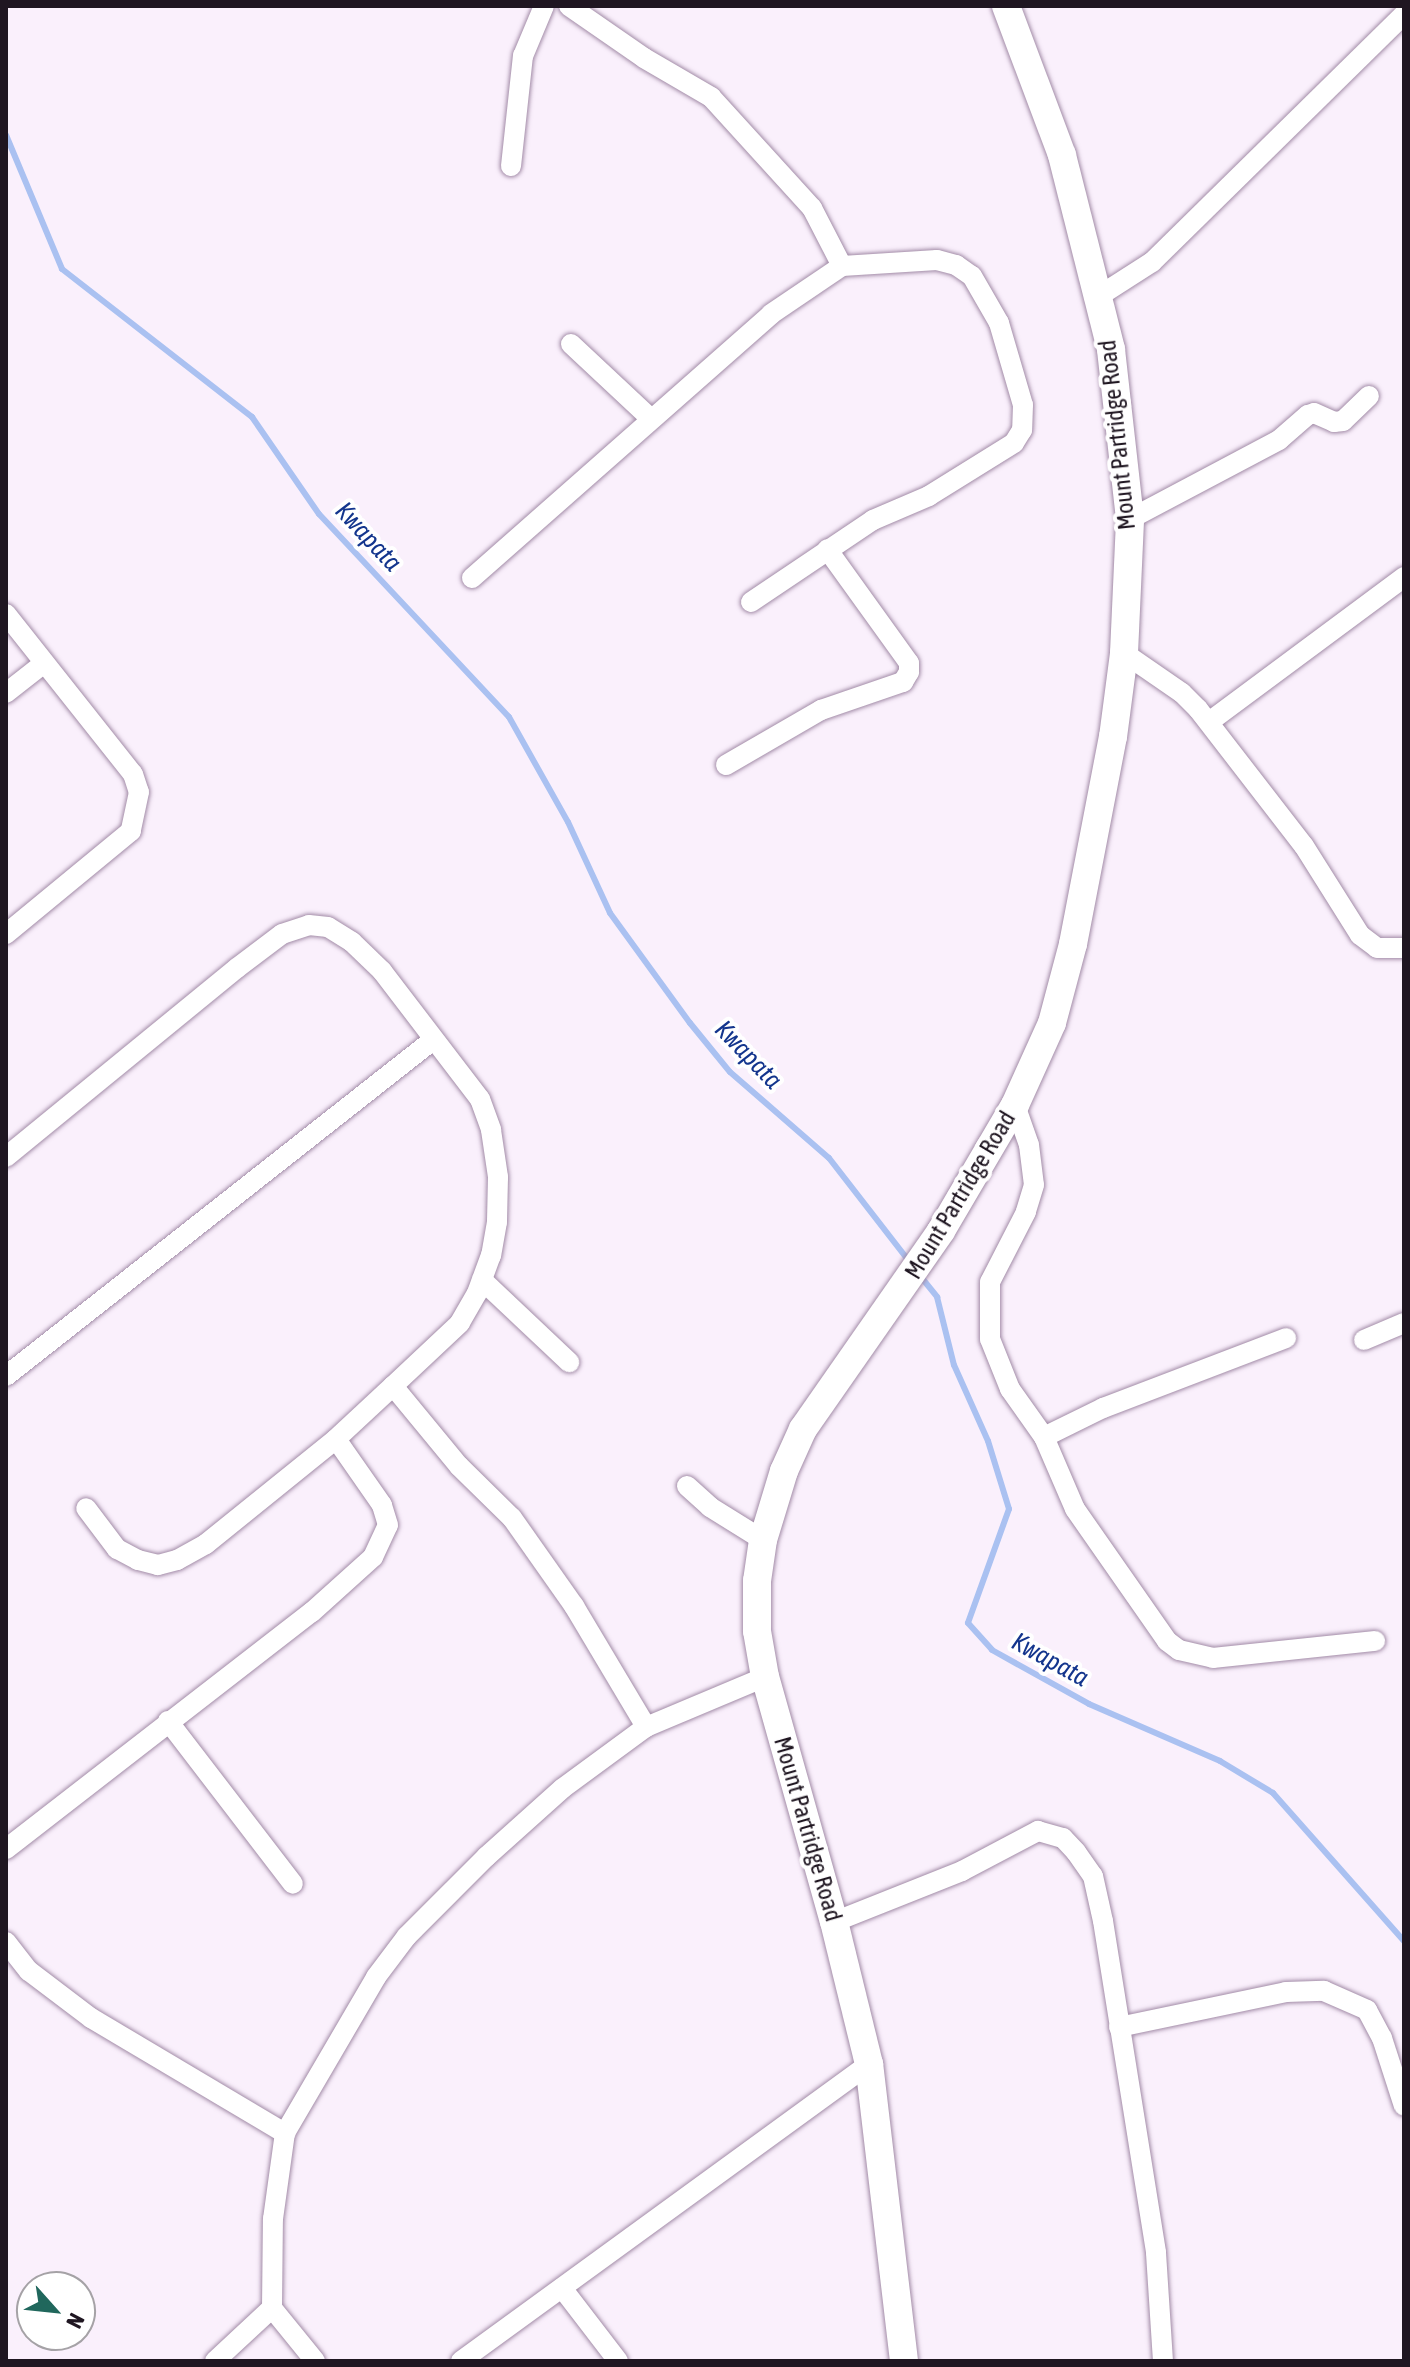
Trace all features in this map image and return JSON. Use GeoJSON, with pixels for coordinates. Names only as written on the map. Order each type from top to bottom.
{"type":"FeatureCollection","features":[{"type":"Feature","properties":{"kind":"street"},"geometry":{"type":"LineString","coordinates":[[511,166],[523,56],[544,6]]}},
{"type":"Feature","properties":{"kind":"street"},"geometry":{"type":"LineString","coordinates":[[569,6],[644,58],[711,97],[812,208],[842,266]]}},
{"type":"Feature","properties":{"kind":"street","name":"Mount Partridge Road"},"geometry":{"type":"LineString","coordinates":[[904,2361],[869,2064],[834,1922],[765,1677],[757,1631],[757,1581],[763,1540],[784,1471],[803,1429],[941,1231],[1015,1105],[1052,1023],[1073,944],[1113,737],[1124,653],[1130,519],[1111,349],[1062,155],[1006,6]]}},
{"type":"Feature","properties":{"kind":"street"},"geometry":{"type":"LineString","coordinates":[[1099,296],[1152,262],[1404,14]]}},
{"type":"Feature","properties":{"kind":"street"},"geometry":{"type":"LineString","coordinates":[[472,578],[771,314],[842,266],[937,260],[956,265],[972,276],[999,323],[1024,416],[1014,443],[929,496],[873,520],[751,602]]}},
{"type":"Feature","properties":{"kind":"street"},"geometry":{"type":"LineString","coordinates":[[571,344],[650,418]]}},
{"type":"Feature","properties":{"kind":"street"},"geometry":{"type":"LineString","coordinates":[[1130,519],[1279,440],[1308,415],[1314,413],[1334,422],[1343,421],[1369,396]]}},
{"type":"Feature","properties":{"kind":"street"},"geometry":{"type":"LineString","coordinates":[[726,765],[821,710],[903,682],[909,672],[909,663],[827,549]]}},
{"type":"Feature","properties":{"kind":"street"},"geometry":{"type":"LineString","coordinates":[[1209,722],[1404,577]]}},
{"type":"Feature","properties":{"kind":"street"},"geometry":{"type":"LineString","coordinates":[[6,614],[133,774],[139,792],[131,831],[6,934]]}},
{"type":"Feature","properties":{"kind":"street"},"geometry":{"type":"LineString","coordinates":[[1124,653],[1182,693],[1209,722],[1304,846],[1360,935],[1377,948],[1404,948]]}},
{"type":"Feature","properties":{"kind":"street"},"geometry":{"type":"LineString","coordinates":[[6,693],[43,664]]}},
{"type":"Feature","properties":{"kind":"street"},"geometry":{"type":"LineString","coordinates":[[6,1157],[237,968],[282,934],[309,925],[328,927],[352,942],[382,971],[480,1099],[491,1130],[498,1177],[497,1222],[482,1280],[460,1323],[393,1386],[336,1439],[206,1544],[168,1563],[158,1565],[138,1560],[117,1549],[86,1508]]}},
{"type":"Feature","properties":{"kind":"street"},"geometry":{"type":"LineString","coordinates":[[6,1376],[433,1040]]}},
{"type":"Feature","properties":{"kind":"street"},"geometry":{"type":"LineString","coordinates":[[1015,1105],[1029,1145],[1034,1185],[1026,1212],[990,1282],[990,1339],[1010,1389],[1044,1437],[1075,1509],[1167,1641],[1179,1650],[1213,1658],[1375,1641]]}},
{"type":"Feature","properties":{"kind":"street"},"geometry":{"type":"LineString","coordinates":[[482,1280],[569,1362]]}},
{"type":"Feature","properties":{"kind":"street"},"geometry":{"type":"LineString","coordinates":[[1364,1340],[1404,1323]]}},
{"type":"Feature","properties":{"kind":"street"},"geometry":{"type":"LineString","coordinates":[[1044,1437],[1103,1408],[1286,1338]]}},
{"type":"Feature","properties":{"kind":"street"},"geometry":{"type":"LineString","coordinates":[[393,1386],[459,1466],[512,1518],[574,1606],[646,1727]]}},
{"type":"Feature","properties":{"kind":"street"},"geometry":{"type":"LineString","coordinates":[[6,1849],[312,1612],[373,1557],[388,1525],[382,1505],[336,1439]]}},
{"type":"Feature","properties":{"kind":"street"},"geometry":{"type":"LineString","coordinates":[[687,1486],[710,1507],[763,1540]]}},
{"type":"Feature","properties":{"kind":"street"},"geometry":{"type":"LineString","coordinates":[[315,2361],[272,2308],[273,2219],[285,2133],[344,2026],[407,1936],[486,1857],[563,1788],[646,1727],[765,1677]]}},
{"type":"Feature","properties":{"kind":"street"},"geometry":{"type":"LineString","coordinates":[[168,1721],[293,1884]]}},
{"type":"Feature","properties":{"kind":"street"},"geometry":{"type":"LineString","coordinates":[[834,1922],[962,1871],[1038,1831],[1063,1838],[1093,1876],[1156,2253],[1163,2361]]}},
{"type":"Feature","properties":{"kind":"street"},"geometry":{"type":"LineString","coordinates":[[6,1942],[29,1971],[91,2018],[285,2133]]}},
{"type":"Feature","properties":{"kind":"street"},"geometry":{"type":"LineString","coordinates":[[1119,2027],[1286,1992],[1324,1991],[1367,2010],[1382,2038],[1404,2106]]}},
{"type":"Feature","properties":{"kind":"street"},"geometry":{"type":"LineString","coordinates":[[461,2361],[869,2064]]}},
{"type":"Feature","properties":{"kind":"street"},"geometry":{"type":"LineString","coordinates":[[562,2288],[618,2361]]}},
{"type":"Feature","properties":{"kind":"street"},"geometry":{"type":"LineString","coordinates":[[215,2361],[272,2308]]}},
{"type":"Feature","properties":{"kind":"waterway","name":"Kwapata"},"geometry":{"type":"LineString","coordinates":[[6,135],[62,269],[252,417],[319,514],[509,717],[568,822],[610,913],[690,1023],[730,1072],[829,1158],[909,1261]]}},
{"type":"Feature","properties":{"kind":"waterway","name":"Kwapata"},"geometry":{"type":"LineString","coordinates":[[921,1277],[937,1297],[954,1365],[988,1441],[1009,1509],[968,1623],[992,1650],[1089,1704],[1220,1761],[1273,1793],[1404,1941]]}}]}
